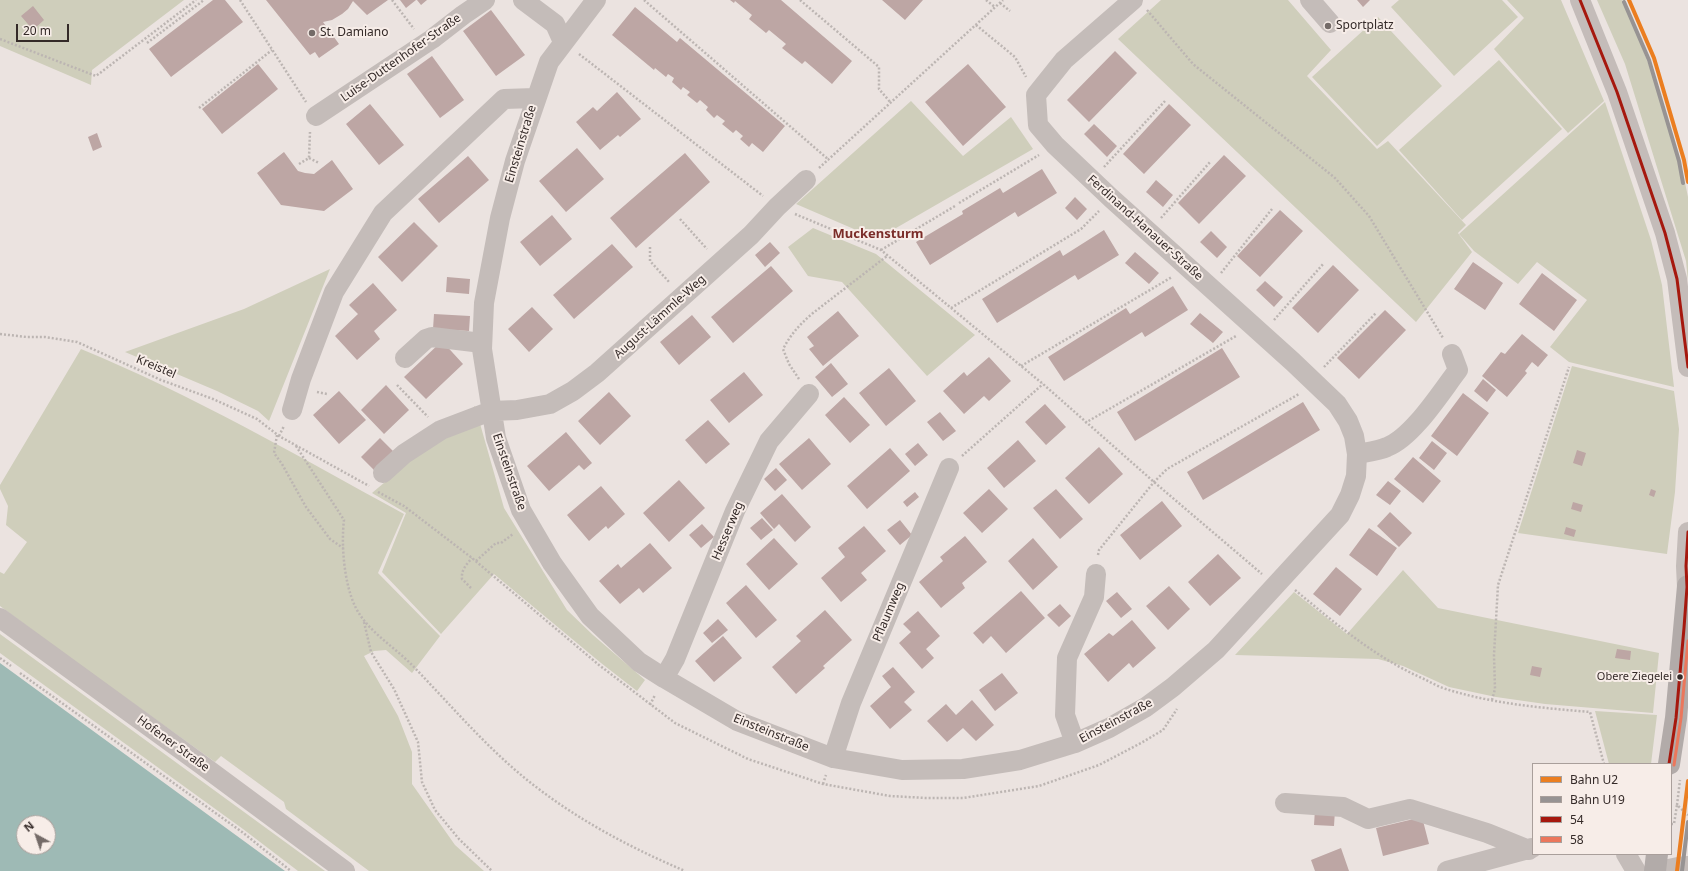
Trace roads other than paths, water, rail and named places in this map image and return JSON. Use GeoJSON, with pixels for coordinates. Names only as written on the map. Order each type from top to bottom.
{"type":"FeatureCollection","features":[{"type":"Feature","properties":{"kind":"main road"},"geometry":{"type":"LineString","coordinates":[[1670,763],[1676,718],[1687,586]]}},
{"type":"Feature","properties":{"kind":"main road"},"geometry":{"type":"LineString","coordinates":[[1655,871],[1658,855]]}},
{"type":"Feature","properties":{"kind":"street","name":"Luise-Duttenhofer-Straße"},"geometry":{"type":"LineString","coordinates":[[313,123],[485,0]]}},
{"type":"Feature","properties":{"kind":"street"},"geometry":{"type":"LineString","coordinates":[[523,0],[555,24],[563,42]]}},
{"type":"Feature","properties":{"kind":"street","name":"Einsteinstraße"},"geometry":{"type":"LineString","coordinates":[[596,0],[549,62],[515,161],[500,218],[484,303],[482,343],[496,438],[521,510],[552,563],[590,616],[639,662],[736,721],[833,758],[902,770],[963,769],[1020,760],[1075,743],[1109,728],[1146,706],[1173,687],[1216,650],[1340,515],[1350,495],[1354,482],[1357,454]]}},
{"type":"Feature","properties":{"kind":"street"},"geometry":{"type":"LineString","coordinates":[[1310,0],[1330,23]]}},
{"type":"Feature","properties":{"kind":"street"},"geometry":{"type":"LineString","coordinates":[[1580,0],[1617,92],[1665,233],[1677,279],[1688,367]]}},
{"type":"Feature","properties":{"kind":"street","name":"Ferdinand-Hanauer-Straße"},"geometry":{"type":"LineString","coordinates":[[1138,3],[1064,60],[1036,95],[1038,125],[1055,146],[1337,404],[1348,421],[1354,436],[1357,454]]}},
{"type":"Feature","properties":{"kind":"street"},"geometry":{"type":"LineString","coordinates":[[292,410],[301,379],[334,292],[383,213],[504,99],[536,98]]}},
{"type":"Feature","properties":{"kind":"street","name":"August-Lämmle-Weg"},"geometry":{"type":"LineString","coordinates":[[383,473],[404,454],[441,430],[491,411],[517,410],[550,404],[573,392],[597,373],[751,235],[777,207],[806,180]]}},
{"type":"Feature","properties":{"kind":"street"},"geometry":{"type":"LineString","coordinates":[[404,358],[426,339],[432,337],[482,343]]}},
{"type":"Feature","properties":{"kind":"street"},"geometry":{"type":"LineString","coordinates":[[1357,454],[1388,447],[1401,439],[1416,424],[1458,370],[1452,354]]}},
{"type":"Feature","properties":{"kind":"street","name":"Hesserweg"},"geometry":{"type":"LineString","coordinates":[[664,678],[675,659],[735,511],[769,441],[809,394]]}},
{"type":"Feature","properties":{"kind":"street","name":"Pflaumweg"},"geometry":{"type":"LineString","coordinates":[[833,758],[851,703],[949,468]]}},
{"type":"Feature","properties":{"kind":"street"},"geometry":{"type":"LineString","coordinates":[[1687,586],[1686,566],[1688,532]]}},
{"type":"Feature","properties":{"kind":"street"},"geometry":{"type":"LineString","coordinates":[[1075,743],[1065,714],[1067,658],[1094,597],[1096,574]]}},
{"type":"Feature","properties":{"kind":"street","name":"Hofener Straße"},"geometry":{"type":"LineString","coordinates":[[0,618],[196,760],[345,871]]}},
{"type":"Feature","properties":{"kind":"street"},"geometry":{"type":"LineString","coordinates":[[1285,802],[1343,807],[1368,819],[1410,809],[1487,833],[1531,849]]}},
{"type":"Feature","properties":{"kind":"street"},"geometry":{"type":"LineString","coordinates":[[1447,871],[1531,849]]}},
{"type":"Feature","properties":{"kind":"street"},"geometry":{"type":"LineString","coordinates":[[1627,855],[1636,871]]}},
{"type":"Feature","properties":{"kind":"street"},"geometry":{"type":"LineString","coordinates":[[1659,871],[1678,866],[1688,866]]}},
{"type":"Feature","properties":{"kind":"water"},"geometry":{"type":"Polygon","coordinates":[[[0,663],[285,871],[0,871],[0,663]]]}},
{"type":"Feature","properties":{"kind":"rail line","name":"U2"},"geometry":{"type":"LineString","coordinates":[[1629,0],[1654,58],[1684,160],[1688,182]]}},
{"type":"Feature","properties":{"kind":"rail line","name":"U19"},"geometry":{"type":"LineString","coordinates":[[1624,2],[1649,60],[1679,161],[1683,183]]}},
{"type":"Feature","properties":{"kind":"rail line","name":"U2"},"geometry":{"type":"LineString","coordinates":[[1677,871],[1688,781]]}},
{"type":"Feature","properties":{"kind":"rail line","name":"U19"},"geometry":{"type":"LineString","coordinates":[[1682,871],[1688,822]]}},
{"type":"Feature","properties":{"kind":"place","name":"Sportplatz"},"geometry":{"type":"Point","coordinates":[1328,26]}},
{"type":"Feature","properties":{"kind":"place","name":"St. Damiano"},"geometry":{"type":"Point","coordinates":[312,33]}},
{"type":"Feature","properties":{"kind":"place","name":"Obere Ziegelei"},"geometry":{"type":"Point","coordinates":[1680,677]}},
{"type":"Feature","properties":{"kind":"district","name":"Muckensturm"},"geometry":{"type":"Point","coordinates":[878,234]}}]}
